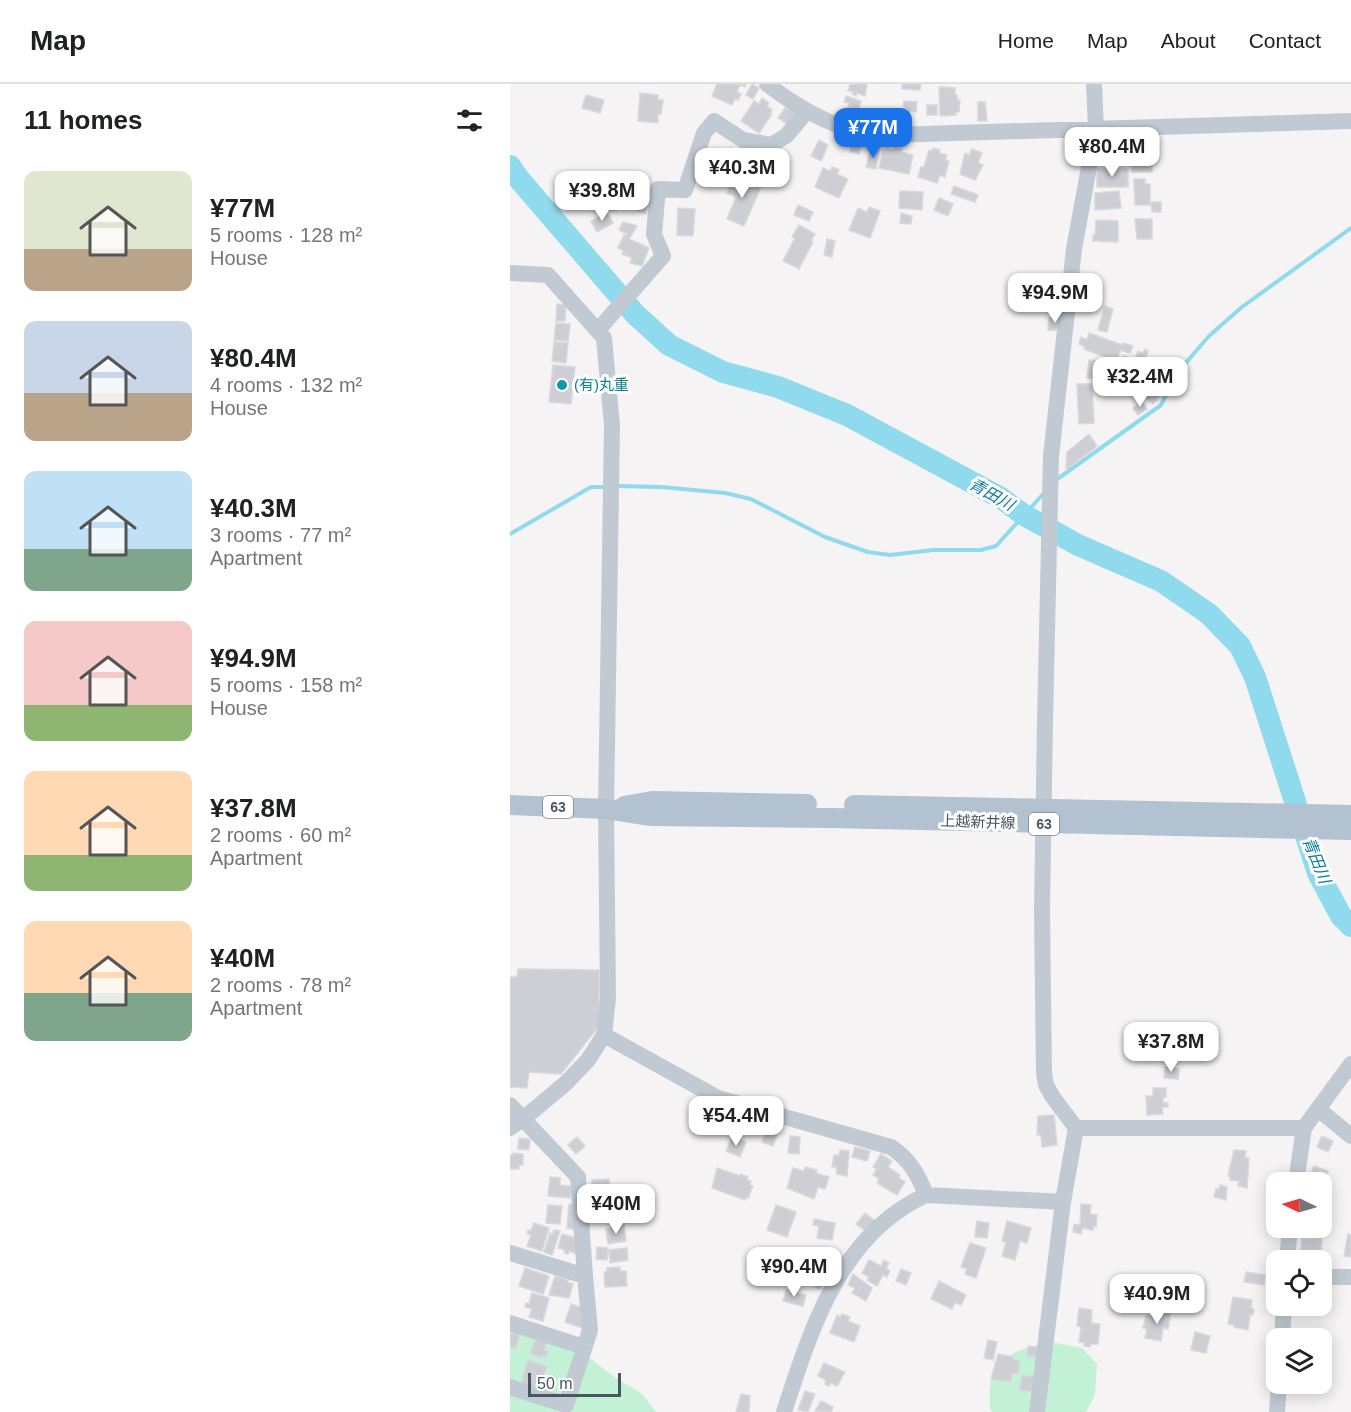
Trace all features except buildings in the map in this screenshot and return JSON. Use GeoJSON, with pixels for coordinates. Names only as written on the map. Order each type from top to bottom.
{"type":"FeatureCollection","features":[{"type":"Feature","properties":{"kind":"main road","name":"上越新井線"},"geometry":{"type":"LineString","coordinates":[[510,805],[606,809],[651,801],[1045,816],[1350,822]]}},
{"type":"Feature","properties":{"kind":"street"},"geometry":{"type":"LineString","coordinates":[[767,84],[807,111],[832,123],[857,131],[890,135],[1351,121]]}},
{"type":"Feature","properties":{"kind":"street"},"geometry":{"type":"LineString","coordinates":[[1037,1412],[1063,1202],[1076,1128],[1052,1096],[1046,1085],[1044,1073],[1042,911],[1051,456],[1073,255],[1096,129],[1094,84]]}},
{"type":"Feature","properties":{"kind":"street"},"geometry":{"type":"LineString","coordinates":[[598,330],[663,256],[654,234],[658,189],[685,190],[704,133],[714,121],[742,140],[771,145],[786,136],[807,111]]}},
{"type":"Feature","properties":{"kind":"street"},"geometry":{"type":"LineString","coordinates":[[510,273],[548,275],[604,338],[612,425],[606,809],[608,988],[604,1035],[578,1071],[517,1124]]}},
{"type":"Feature","properties":{"kind":"street"},"geometry":{"type":"LineString","coordinates":[[604,1035],[718,1098],[891,1147],[911,1165],[926,1195]]}},
{"type":"Feature","properties":{"kind":"street"},"geometry":{"type":"LineString","coordinates":[[1297,1172],[1304,1128],[1351,1064]]}},
{"type":"Feature","properties":{"kind":"street"},"geometry":{"type":"LineString","coordinates":[[510,1105],[517,1124],[578,1177],[590,1330],[566,1405],[510,1387]]}},
{"type":"Feature","properties":{"kind":"street"},"geometry":{"type":"LineString","coordinates":[[1318,1109],[1351,1136]]}},
{"type":"Feature","properties":{"kind":"street"},"geometry":{"type":"LineString","coordinates":[[1076,1128],[1304,1128]]}},
{"type":"Feature","properties":{"kind":"street"},"geometry":{"type":"LineString","coordinates":[[784,1412],[820,1313],[834,1283],[867,1236],[909,1203],[926,1195],[1063,1202]]}},
{"type":"Feature","properties":{"kind":"street"},"geometry":{"type":"LineString","coordinates":[[510,1253],[585,1275]]}},
{"type":"Feature","properties":{"kind":"street"},"geometry":{"type":"LineString","coordinates":[[1332,1277],[1351,1277]]}},
{"type":"Feature","properties":{"kind":"street"},"geometry":{"type":"LineString","coordinates":[[510,1323],[584,1347]]}},
{"type":"Feature","properties":{"kind":"street"},"geometry":{"type":"LineString","coordinates":[[1277,1412],[1278,1394]]}},
{"type":"Feature","properties":{"kind":"green space"},"geometry":{"type":"Polygon","coordinates":[[[510,1323],[577,1348],[613,1376],[642,1394],[656,1412],[510,1412],[510,1323]]]}},
{"type":"Feature","properties":{"kind":"green space"},"geometry":{"type":"Polygon","coordinates":[[[1056,1343],[1082,1348],[1097,1364],[1095,1395],[1086,1412],[992,1412],[990,1385],[999,1365],[1015,1352],[1025,1348],[1056,1343]]]}},
{"type":"Feature","properties":{"kind":"waterway","name":"青田川"},"geometry":{"type":"LineString","coordinates":[[510,166],[635,314],[669,345],[723,372],[778,387],[847,415],[1001,498],[1024,515],[1078,545],[1161,581],[1209,614],[1240,646],[1255,677],[1318,873],[1341,916],[1351,926]]}},
{"type":"Feature","properties":{"kind":"waterway"},"geometry":{"type":"LineString","coordinates":[[1056,480],[1161,405],[1177,373],[1209,336],[1242,307],[1351,228]]}},
{"type":"Feature","properties":{"kind":"waterway"},"geometry":{"type":"LineString","coordinates":[[616,486],[662,487],[725,493],[751,499],[825,537],[868,552],[890,555],[933,550],[981,550],[996,546],[1045,492]]}},
{"type":"Feature","properties":{"kind":"waterway"},"geometry":{"type":"LineString","coordinates":[[510,534],[591,487],[606,487]]}},
{"type":"Feature","properties":{"kind":"place","name":"(有)丸重"},"geometry":{"type":"Point","coordinates":[562,385]}}]}
